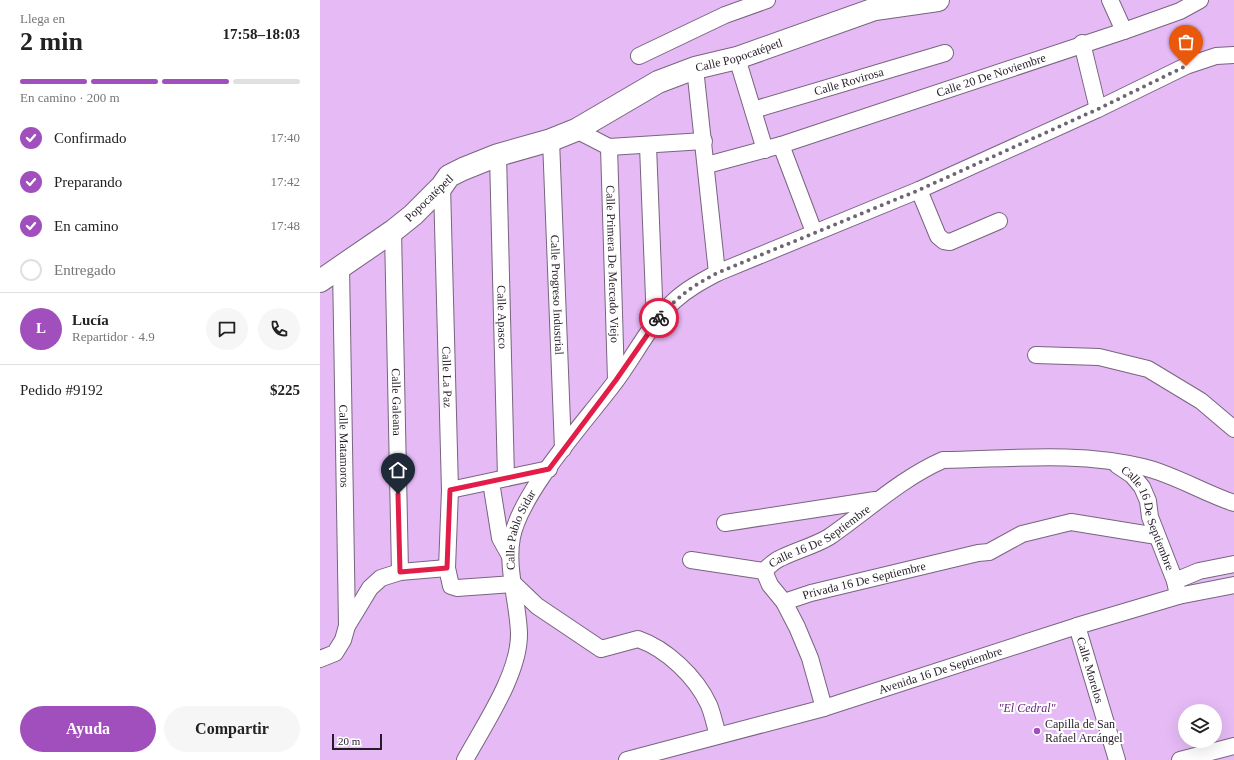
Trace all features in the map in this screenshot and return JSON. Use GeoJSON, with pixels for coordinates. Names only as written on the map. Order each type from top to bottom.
{"type":"FeatureCollection","features":[{"type":"Feature","properties":{"kind":"street"},"geometry":{"type":"LineString","coordinates":[[639,56],[724,15],[766,0]]}},
{"type":"Feature","properties":{"kind":"street"},"geometry":{"type":"LineString","coordinates":[[1110,0],[1124,31]]}},
{"type":"Feature","properties":{"kind":"street","name":"Calle 20 De Noviembre"},"geometry":{"type":"LineString","coordinates":[[707,165],[781,145],[1082,43],[1124,31],[1180,11],[1200,0]]}},
{"type":"Feature","properties":{"kind":"street","name":"Calle Popocatépetl"},"geometry":{"type":"LineString","coordinates":[[551,140],[576,130],[658,82],[695,68],[737,58],[875,9],[926,1]]}},
{"type":"Feature","properties":{"kind":"street"},"geometry":{"type":"LineString","coordinates":[[1082,43],[1098,109]]}},
{"type":"Feature","properties":{"kind":"street","name":"Calle Rovirosa"},"geometry":{"type":"LineString","coordinates":[[753,110],[945,53]]}},
{"type":"Feature","properties":{"kind":"street","name":"Calle Pablo Sidar"},"geometry":{"type":"LineString","coordinates":[[465,760],[509,678],[516,659],[519,634],[510,556],[512,537],[517,519],[563,449],[616,380],[655,323],[674,301],[692,286],[717,273],[919,190],[1098,109],[1186,66],[1216,56],[1234,55]]}},
{"type":"Feature","properties":{"kind":"street"},"geometry":{"type":"LineString","coordinates":[[737,58],[765,150]]}},
{"type":"Feature","properties":{"kind":"street"},"geometry":{"type":"LineString","coordinates":[[695,68],[707,165],[717,273]]}},
{"type":"Feature","properties":{"kind":"street"},"geometry":{"type":"LineString","coordinates":[[576,130],[609,147],[648,146],[704,141]]}},
{"type":"Feature","properties":{"kind":"street","name":"Popocatépetl"},"geometry":{"type":"LineString","coordinates":[[320,281],[393,232],[413,215],[442,186],[449,176],[462,169],[498,155],[551,140]]}},
{"type":"Feature","properties":{"kind":"street","name":"Calle Progreso Industrial"},"geometry":{"type":"LineString","coordinates":[[551,140],[563,449]]}},
{"type":"Feature","properties":{"kind":"street"},"geometry":{"type":"LineString","coordinates":[[781,145],[814,232]]}},
{"type":"Feature","properties":{"kind":"street"},"geometry":{"type":"LineString","coordinates":[[648,146],[655,323]]}},
{"type":"Feature","properties":{"kind":"street","name":"Calle Primera De Mercado Viejo"},"geometry":{"type":"LineString","coordinates":[[609,147],[616,380]]}},
{"type":"Feature","properties":{"kind":"street","name":"Calle Apasco"},"geometry":{"type":"LineString","coordinates":[[498,155],[500,538],[510,556]]}},
{"type":"Feature","properties":{"kind":"street","name":"Calle La Paz"},"geometry":{"type":"LineString","coordinates":[[442,186],[450,490],[447,568],[451,586],[457,588],[514,584]]}},
{"type":"Feature","properties":{"kind":"street"},"geometry":{"type":"LineString","coordinates":[[919,190],[938,236],[944,241],[950,242],[999,220]]}},
{"type":"Feature","properties":{"kind":"street","name":"Calle Galeana"},"geometry":{"type":"LineString","coordinates":[[393,232],[400,572]]}},
{"type":"Feature","properties":{"kind":"street","name":"Calle Matamoros"},"geometry":{"type":"LineString","coordinates":[[341,266],[347,626]]}},
{"type":"Feature","properties":{"kind":"street"},"geometry":{"type":"LineString","coordinates":[[1036,354],[1100,357],[1148,369],[1201,401],[1234,429]]}},
{"type":"Feature","properties":{"kind":"street","name":"Calle 16 De Septiembre"},"geometry":{"type":"LineString","coordinates":[[824,708],[810,658],[784,602],[770,585],[764,571],[780,558],[804,550],[828,537],[877,500],[926,468],[943,460],[1071,457],[1112,462],[1132,475],[1142,487],[1148,501],[1150,517],[1177,588]]}},
{"type":"Feature","properties":{"kind":"street"},"geometry":{"type":"LineString","coordinates":[[1112,462],[1144,467],[1234,503]]}},
{"type":"Feature","properties":{"kind":"street"},"geometry":{"type":"LineString","coordinates":[[450,490],[549,469]]}},
{"type":"Feature","properties":{"kind":"street"},"geometry":{"type":"LineString","coordinates":[[725,523],[877,500]]}},
{"type":"Feature","properties":{"kind":"street","name":"Privada 16 De Septiembre"},"geometry":{"type":"LineString","coordinates":[[784,602],[811,593],[978,553],[989,552],[1022,534],[1071,522],[1157,536]]}},
{"type":"Feature","properties":{"kind":"street"},"geometry":{"type":"LineString","coordinates":[[691,560],[764,571]]}},
{"type":"Feature","properties":{"kind":"street","name":"Avenida 16 De Septiembre"},"geometry":{"type":"LineString","coordinates":[[627,760],[824,708],[1077,626],[1177,588],[1199,571],[1234,564]]}},
{"type":"Feature","properties":{"kind":"street"},"geometry":{"type":"LineString","coordinates":[[320,659],[335,653],[343,640],[347,626],[370,588],[381,578],[400,572],[447,568]]}},
{"type":"Feature","properties":{"kind":"street"},"geometry":{"type":"LineString","coordinates":[[514,584],[542,609],[601,649],[638,639],[655,647],[668,656],[684,671],[699,689],[709,705],[718,735]]}},
{"type":"Feature","properties":{"kind":"street"},"geometry":{"type":"LineString","coordinates":[[1177,588],[1234,585]]}},
{"type":"Feature","properties":{"kind":"street","name":"Calle Morelos"},"geometry":{"type":"LineString","coordinates":[[1077,626],[1118,760]]}},
{"type":"Feature","properties":{"kind":"street"},"geometry":{"type":"LineString","coordinates":[[1180,760],[1234,746]]}},
{"type":"Feature","properties":{"kind":"green space","name":"\"El Cedral\""},"geometry":{"type":"Polygon","coordinates":[[[320,0],[1234,0],[1234,760],[320,760],[320,0]]]}},
{"type":"Feature","properties":{"kind":"way so far"},"geometry":{"type":"LineString","coordinates":[[659,318],[674,301],[692,286],[717,273],[919,190],[1098,109],[1186,66]]}},
{"type":"Feature","properties":{"kind":"place","name":"Capilla de San Rafael Arcángel"},"geometry":{"type":"Point","coordinates":[1037,731]}},
{"type":"Feature","properties":{"kind":"route"},"geometry":{"type":"LineString","coordinates":[[398,494],[400,572],[447,568],[450,490],[549,469],[616,380],[659,318]]}}]}
